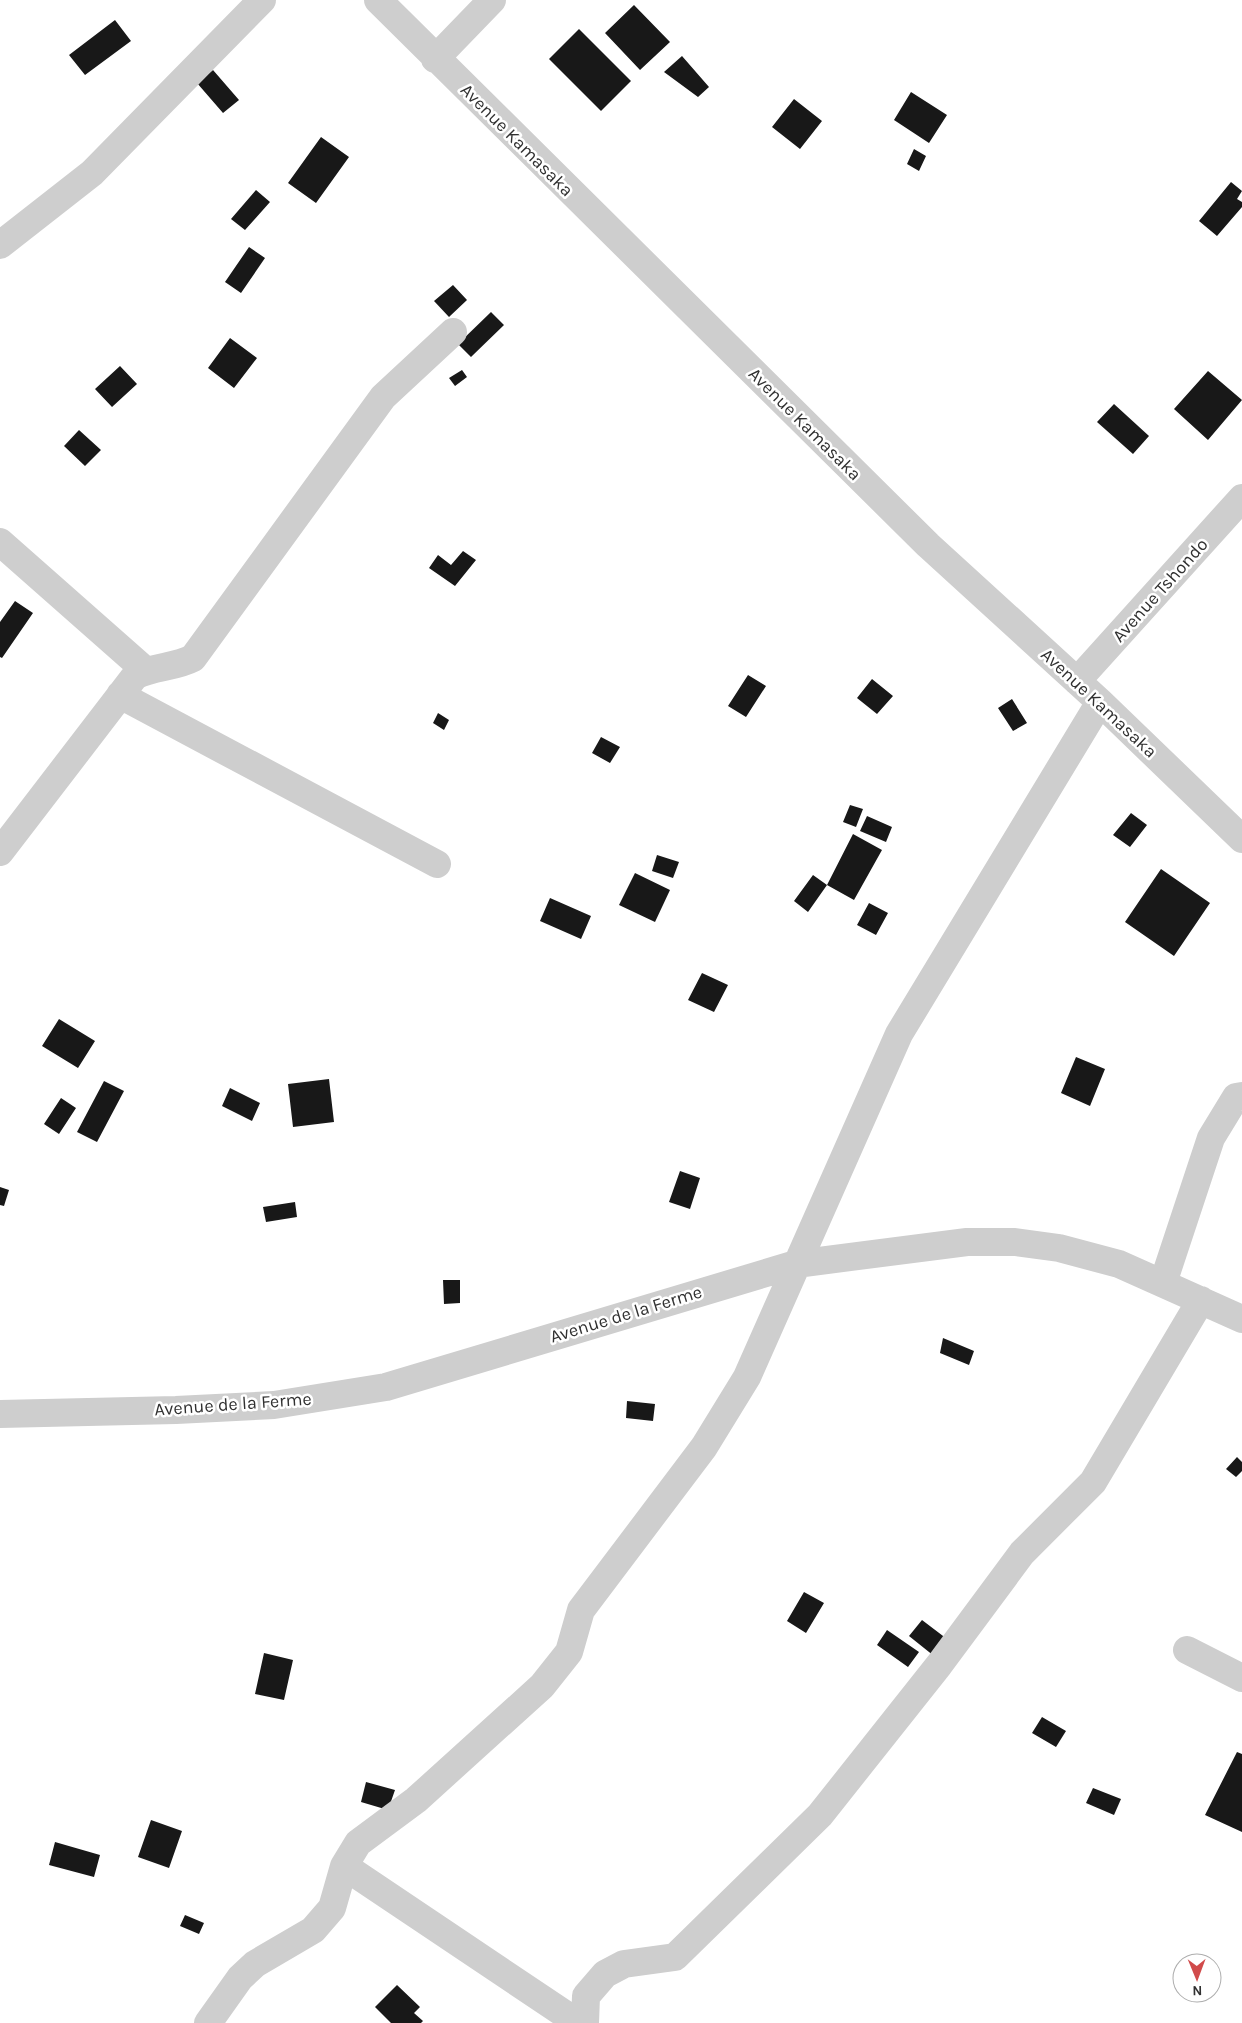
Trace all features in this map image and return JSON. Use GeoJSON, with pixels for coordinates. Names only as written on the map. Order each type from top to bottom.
{"type":"FeatureCollection","features":[{"type":"Feature","properties":{"kind":"street"},"geometry":{"type":"LineString","coordinates":[[0,245],[92,173],[262,0]]}},
{"type":"Feature","properties":{"kind":"street","name":"Avenue Kamasaka"},"geometry":{"type":"LineString","coordinates":[[378,0],[435,59],[921,538],[1100,702],[1242,839]]}},
{"type":"Feature","properties":{"kind":"street"},"geometry":{"type":"LineString","coordinates":[[435,59],[492,0]]}},
{"type":"Feature","properties":{"kind":"street"},"geometry":{"type":"LineString","coordinates":[[0,852],[135,676],[145,670],[183,663],[193,658],[383,397],[453,332]]}},
{"type":"Feature","properties":{"kind":"street","name":"Avenue Tshondo"},"geometry":{"type":"LineString","coordinates":[[1077,681],[1242,498]]}},
{"type":"Feature","properties":{"kind":"street"},"geometry":{"type":"LineString","coordinates":[[0,542],[145,670]]}},
{"type":"Feature","properties":{"kind":"street"},"geometry":{"type":"LineString","coordinates":[[120,695],[437,864]]}},
{"type":"Feature","properties":{"kind":"street"},"geometry":{"type":"LineString","coordinates":[[208,2023],[240,1978],[255,1964],[313,1930],[332,1908],[344,1866],[358,1843],[416,1800],[542,1686],[569,1652],[582,1610],[704,1447],[747,1377],[899,1034],[1100,702]]}},
{"type":"Feature","properties":{"kind":"street"},"geometry":{"type":"LineString","coordinates":[[1163,1284],[1211,1138],[1236,1097],[1242,1096]]}},
{"type":"Feature","properties":{"kind":"street","name":"Avenue de la Ferme"},"geometry":{"type":"LineString","coordinates":[[0,1414],[176,1410],[274,1405],[386,1387],[796,1264],[967,1242],[1015,1242],[1060,1248],[1119,1264],[1242,1319]]}},
{"type":"Feature","properties":{"kind":"street"},"geometry":{"type":"LineString","coordinates":[[585,2023],[586,1996],[605,1974],[624,1964],[675,1957],[820,1815],[939,1665],[1022,1553],[1093,1482],[1201,1300]]}},
{"type":"Feature","properties":{"kind":"street"},"geometry":{"type":"LineString","coordinates":[[1187,1650],[1242,1678]]}},
{"type":"Feature","properties":{"kind":"street"},"geometry":{"type":"LineString","coordinates":[[344,1866],[578,2023]]}},
{"type":"Feature","properties":{"kind":"building"},"geometry":{"type":"Polygon","coordinates":[[[634,5],[670,42],[640,70],[605,33],[634,5]]]}},
{"type":"Feature","properties":{"kind":"building"},"geometry":{"type":"Polygon","coordinates":[[[115,20],[131,41],[85,75],[69,55],[115,20]]]}},
{"type":"Feature","properties":{"kind":"building"},"geometry":{"type":"Polygon","coordinates":[[[579,29],[631,81],[601,111],[549,59],[579,29]]]}},
{"type":"Feature","properties":{"kind":"building"},"geometry":{"type":"Polygon","coordinates":[[[682,56],[709,87],[698,97],[664,72],[682,56]]]}},
{"type":"Feature","properties":{"kind":"building"},"geometry":{"type":"Polygon","coordinates":[[[213,70],[239,100],[223,113],[197,83],[213,70]]]}},
{"type":"Feature","properties":{"kind":"building"},"geometry":{"type":"Polygon","coordinates":[[[911,92],[947,115],[929,143],[894,120],[911,92]]]}},
{"type":"Feature","properties":{"kind":"building"},"geometry":{"type":"Polygon","coordinates":[[[794,99],[822,121],[800,149],[772,127],[794,99]]]}},
{"type":"Feature","properties":{"kind":"building"},"geometry":{"type":"Polygon","coordinates":[[[321,137],[349,157],[316,203],[288,183],[321,137]]]}},
{"type":"Feature","properties":{"kind":"building"},"geometry":{"type":"Polygon","coordinates":[[[914,149],[926,156],[919,171],[907,164],[914,149]]]}},
{"type":"Feature","properties":{"kind":"building"},"geometry":{"type":"Polygon","coordinates":[[[1231,182],[1242,191],[1237,199],[1242,202],[1242,207],[1217,236],[1199,221],[1231,182]]]}},
{"type":"Feature","properties":{"kind":"building"},"geometry":{"type":"Polygon","coordinates":[[[256,190],[270,202],[245,230],[231,219],[256,190]]]}},
{"type":"Feature","properties":{"kind":"building"},"geometry":{"type":"Polygon","coordinates":[[[249,247],[265,258],[241,293],[225,282],[249,247]]]}},
{"type":"Feature","properties":{"kind":"building"},"geometry":{"type":"Polygon","coordinates":[[[453,285],[467,300],[449,317],[434,301],[453,285]]]}},
{"type":"Feature","properties":{"kind":"building"},"geometry":{"type":"Polygon","coordinates":[[[491,312],[504,325],[471,357],[458,344],[491,312]]]}},
{"type":"Feature","properties":{"kind":"building"},"geometry":{"type":"Polygon","coordinates":[[[230,338],[257,358],[234,388],[208,368],[230,338]]]}},
{"type":"Feature","properties":{"kind":"building"},"geometry":{"type":"Polygon","coordinates":[[[120,366],[137,384],[112,407],[95,389],[120,366]]]}},
{"type":"Feature","properties":{"kind":"building"},"geometry":{"type":"Polygon","coordinates":[[[462,370],[467,377],[455,386],[449,378],[462,370]]]}},
{"type":"Feature","properties":{"kind":"building"},"geometry":{"type":"Polygon","coordinates":[[[1208,371],[1242,400],[1208,440],[1174,409],[1208,371]]]}},
{"type":"Feature","properties":{"kind":"building"},"geometry":{"type":"Polygon","coordinates":[[[1114,404],[1149,436],[1133,454],[1097,422],[1114,404]]]}},
{"type":"Feature","properties":{"kind":"building"},"geometry":{"type":"Polygon","coordinates":[[[79,430],[101,450],[85,466],[64,446],[79,430]]]}},
{"type":"Feature","properties":{"kind":"building"},"geometry":{"type":"Polygon","coordinates":[[[463,551],[476,560],[455,586],[429,568],[438,555],[451,565],[463,551]]]}},
{"type":"Feature","properties":{"kind":"building"},"geometry":{"type":"Polygon","coordinates":[[[15,601],[33,613],[2,658],[0,657],[0,622],[15,601]]]}},
{"type":"Feature","properties":{"kind":"building"},"geometry":{"type":"Polygon","coordinates":[[[748,675],[766,686],[746,717],[728,706],[748,675]]]}},
{"type":"Feature","properties":{"kind":"building"},"geometry":{"type":"Polygon","coordinates":[[[872,679],[893,696],[877,714],[857,698],[872,679]]]}},
{"type":"Feature","properties":{"kind":"building"},"geometry":{"type":"Polygon","coordinates":[[[1012,699],[1027,723],[1013,731],[998,708],[1012,699]]]}},
{"type":"Feature","properties":{"kind":"building"},"geometry":{"type":"Polygon","coordinates":[[[438,713],[449,720],[444,730],[433,723],[438,713]]]}},
{"type":"Feature","properties":{"kind":"building"},"geometry":{"type":"Polygon","coordinates":[[[601,737],[620,747],[610,763],[592,753],[601,737]]]}},
{"type":"Feature","properties":{"kind":"building"},"geometry":{"type":"Polygon","coordinates":[[[850,805],[863,809],[856,827],[843,822],[850,805]]]}},
{"type":"Feature","properties":{"kind":"building"},"geometry":{"type":"Polygon","coordinates":[[[1131,813],[1147,825],[1130,847],[1113,835],[1131,813]]]}},
{"type":"Feature","properties":{"kind":"building"},"geometry":{"type":"Polygon","coordinates":[[[867,816],[892,827],[886,842],[860,831],[867,816]]]}},
{"type":"Feature","properties":{"kind":"building"},"geometry":{"type":"Polygon","coordinates":[[[853,834],[882,850],[854,900],[827,885],[853,834]]]}},
{"type":"Feature","properties":{"kind":"building"},"geometry":{"type":"Polygon","coordinates":[[[657,855],[679,862],[673,878],[652,871],[657,855]]]}},
{"type":"Feature","properties":{"kind":"building"},"geometry":{"type":"Polygon","coordinates":[[[1161,869],[1210,903],[1174,956],[1125,922],[1161,869]]]}},
{"type":"Feature","properties":{"kind":"building"},"geometry":{"type":"Polygon","coordinates":[[[635,873],[670,890],[655,922],[619,905],[635,873]]]}},
{"type":"Feature","properties":{"kind":"building"},"geometry":{"type":"Polygon","coordinates":[[[813,875],[827,885],[808,912],[794,901],[813,875]]]}},
{"type":"Feature","properties":{"kind":"building"},"geometry":{"type":"Polygon","coordinates":[[[550,898],[591,916],[581,939],[540,921],[550,898]]]}},
{"type":"Feature","properties":{"kind":"building"},"geometry":{"type":"Polygon","coordinates":[[[869,903],[888,913],[876,935],[857,925],[869,903]]]}},
{"type":"Feature","properties":{"kind":"building"},"geometry":{"type":"Polygon","coordinates":[[[702,973],[728,985],[714,1012],[688,1000],[702,973]]]}},
{"type":"Feature","properties":{"kind":"building"},"geometry":{"type":"Polygon","coordinates":[[[59,1019],[95,1041],[78,1068],[42,1046],[59,1019]]]}},
{"type":"Feature","properties":{"kind":"building"},"geometry":{"type":"Polygon","coordinates":[[[1076,1057],[1105,1069],[1090,1106],[1061,1093],[1076,1057]]]}},
{"type":"Feature","properties":{"kind":"building"},"geometry":{"type":"Polygon","coordinates":[[[329,1079],[334,1122],[293,1127],[288,1084],[329,1079]]]}},
{"type":"Feature","properties":{"kind":"building"},"geometry":{"type":"Polygon","coordinates":[[[104,1081],[124,1091],[97,1142],[77,1132],[104,1081]]]}},
{"type":"Feature","properties":{"kind":"building"},"geometry":{"type":"Polygon","coordinates":[[[230,1088],[260,1103],[252,1121],[222,1106],[230,1088]]]}},
{"type":"Feature","properties":{"kind":"building"},"geometry":{"type":"Polygon","coordinates":[[[61,1098],[76,1108],[59,1134],[44,1124],[61,1098]]]}},
{"type":"Feature","properties":{"kind":"building"},"geometry":{"type":"Polygon","coordinates":[[[680,1171],[700,1178],[690,1209],[669,1202],[680,1171]]]}},
{"type":"Feature","properties":{"kind":"building"},"geometry":{"type":"Polygon","coordinates":[[[0,1187],[9,1190],[4,1206],[0,1205],[0,1187]]]}},
{"type":"Feature","properties":{"kind":"building"},"geometry":{"type":"Polygon","coordinates":[[[295,1202],[297,1217],[266,1222],[263,1207],[295,1202]]]}},
{"type":"Feature","properties":{"kind":"building"},"geometry":{"type":"Polygon","coordinates":[[[443,1280],[460,1280],[460,1303],[444,1304],[443,1280]]]}},
{"type":"Feature","properties":{"kind":"building"},"geometry":{"type":"Polygon","coordinates":[[[943,1338],[974,1351],[969,1365],[940,1353],[943,1338]]]}},
{"type":"Feature","properties":{"kind":"building"},"geometry":{"type":"Polygon","coordinates":[[[627,1401],[655,1404],[653,1421],[626,1418],[627,1401]]]}},
{"type":"Feature","properties":{"kind":"building"},"geometry":{"type":"Polygon","coordinates":[[[1237,1457],[1242,1462],[1242,1471],[1236,1477],[1226,1469],[1237,1457]]]}},
{"type":"Feature","properties":{"kind":"building"},"geometry":{"type":"Polygon","coordinates":[[[804,1592],[824,1603],[806,1633],[787,1621],[804,1592]]]}},
{"type":"Feature","properties":{"kind":"building"},"geometry":{"type":"Polygon","coordinates":[[[922,1620],[947,1639],[934,1656],[909,1636],[922,1620]]]}},
{"type":"Feature","properties":{"kind":"building"},"geometry":{"type":"Polygon","coordinates":[[[887,1630],[919,1652],[908,1667],[877,1645],[887,1630]]]}},
{"type":"Feature","properties":{"kind":"building"},"geometry":{"type":"Polygon","coordinates":[[[264,1653],[293,1660],[284,1700],[255,1694],[264,1653]]]}},
{"type":"Feature","properties":{"kind":"building"},"geometry":{"type":"Polygon","coordinates":[[[1042,1717],[1066,1731],[1056,1747],[1032,1733],[1042,1717]]]}},
{"type":"Feature","properties":{"kind":"building"},"geometry":{"type":"Polygon","coordinates":[[[1237,1752],[1242,1754],[1242,1832],[1205,1815],[1237,1752]]]}},
{"type":"Feature","properties":{"kind":"building"},"geometry":{"type":"Polygon","coordinates":[[[366,1782],[395,1790],[388,1810],[361,1802],[366,1782]]]}},
{"type":"Feature","properties":{"kind":"building"},"geometry":{"type":"Polygon","coordinates":[[[1093,1788],[1121,1799],[1114,1815],[1086,1803],[1093,1788]]]}},
{"type":"Feature","properties":{"kind":"building"},"geometry":{"type":"Polygon","coordinates":[[[151,1820],[182,1831],[169,1868],[138,1857],[151,1820]]]}},
{"type":"Feature","properties":{"kind":"building"},"geometry":{"type":"Polygon","coordinates":[[[55,1842],[100,1855],[94,1877],[49,1865],[55,1842]]]}},
{"type":"Feature","properties":{"kind":"building"},"geometry":{"type":"Polygon","coordinates":[[[185,1915],[204,1923],[199,1934],[180,1926],[185,1915]]]}},
{"type":"Feature","properties":{"kind":"building"},"geometry":{"type":"Polygon","coordinates":[[[397,1985],[420,2007],[414,2013],[423,2021],[421,2023],[391,2023],[375,2007],[397,1985]]]}}]}
